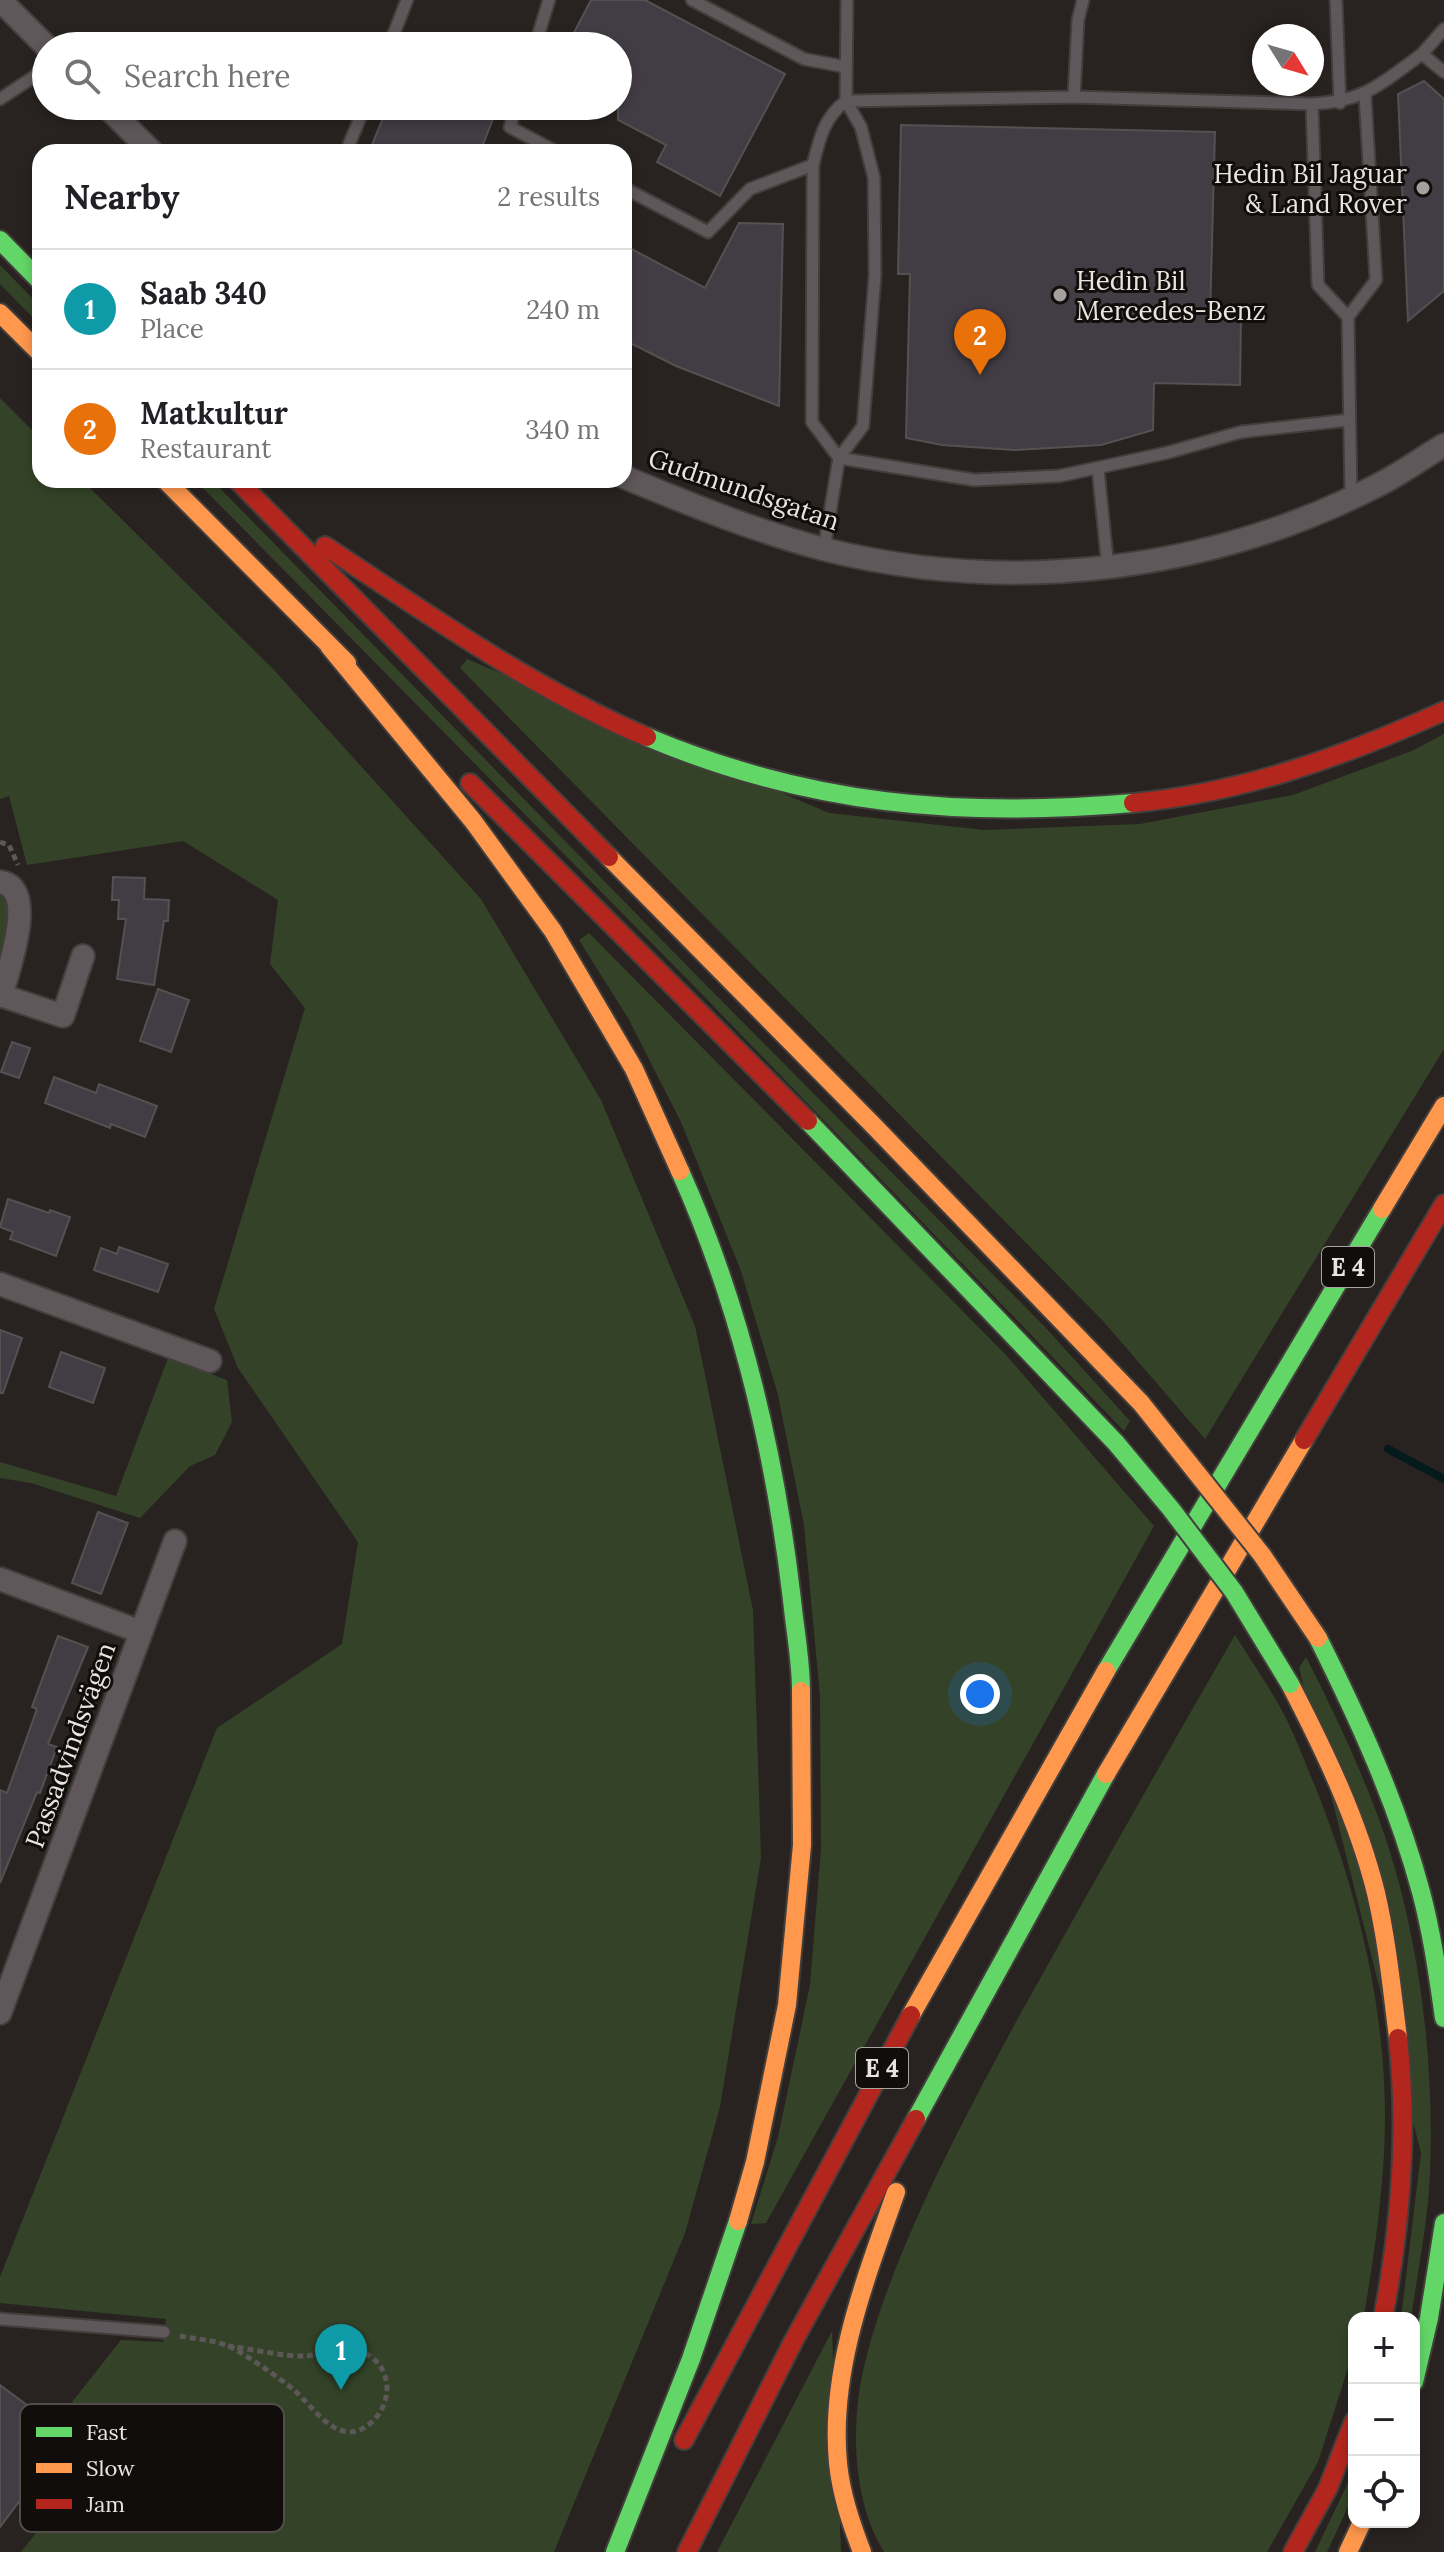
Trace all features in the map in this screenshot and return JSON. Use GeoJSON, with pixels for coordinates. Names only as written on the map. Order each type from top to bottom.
{"type":"FeatureCollection","features":[{"type":"Feature","properties":{"kind":"highway"},"geometry":{"type":"LineString","coordinates":[[0,240],[32,273]]}},
{"type":"Feature","properties":{"kind":"highway"},"geometry":{"type":"LineString","coordinates":[[0,313],[32,345]]}},
{"type":"Feature","properties":{"kind":"highway"},"geometry":{"type":"LineString","coordinates":[[173,488],[676,988],[981,1298],[1116,1443],[1234,1592],[1290,1684],[1323,1750],[1375,1887],[1399,2024],[1403,2089],[1404,2157],[1400,2223],[1384,2312]]}},
{"type":"Feature","properties":{"kind":"highway"},"geometry":{"type":"LineString","coordinates":[[245,488],[978,1233],[1141,1403],[1262,1555],[1318,1638],[1387,1788],[1412,1861],[1431,1934],[1444,2018]]}},
{"type":"Feature","properties":{"kind":"highway"},"geometry":{"type":"LineString","coordinates":[[258,502],[503,663],[605,719],[710,762],[818,791],[911,805],[1002,809],[1121,805],[1221,788],[1314,765],[1411,728],[1444,711]]}},
{"type":"Feature","properties":{"kind":"highway"},"geometry":{"type":"LineString","coordinates":[[329,646],[474,822],[553,930],[640,1080],[712,1248],[744,1343],[769,1448],[785,1538],[795,1611],[805,1772],[803,1867],[791,1978],[756,2160],[723,2272],[615,2552]]}},
{"type":"Feature","properties":{"kind":"highway","name":"E 4"},"geometry":{"type":"LineString","coordinates":[[676,2454],[961,1922],[1444,1106]]}},
{"type":"Feature","properties":{"kind":"highway","name":"E 4"},"geometry":{"type":"LineString","coordinates":[[687,2552],[794,2340],[1103,1779],[1444,1204]]}},
{"type":"Feature","properties":{"kind":"highway"},"geometry":{"type":"LineString","coordinates":[[862,2552],[846,2513],[839,2478],[836,2449],[841,2376],[864,2283],[935,2080]]}},
{"type":"Feature","properties":{"kind":"highway"},"geometry":{"type":"LineString","coordinates":[[1420,2356],[1444,2223]]}},
{"type":"Feature","properties":{"kind":"highway"},"geometry":{"type":"LineString","coordinates":[[1293,2552],[1328,2488],[1348,2436]]}},
{"type":"Feature","properties":{"kind":"highway"},"geometry":{"type":"LineString","coordinates":[[626,2552],[662,2482]]}},
{"type":"Feature","properties":{"kind":"highway"},"geometry":{"type":"LineString","coordinates":[[1348,2552],[1359,2528]]}},
{"type":"Feature","properties":{"kind":"street"},"geometry":{"type":"LineString","coordinates":[[0,0],[32,32]]}},
{"type":"Feature","properties":{"kind":"street"},"geometry":{"type":"LineString","coordinates":[[120,120],[144,144]]}},
{"type":"Feature","properties":{"kind":"street","name":"Gudmundsgatan"},"geometry":{"type":"LineString","coordinates":[[632,480],[692,505],[824,549],[936,568],[1015,573],[1108,568],[1185,555],[1249,537],[1315,514],[1383,482],[1444,445]]}},
{"type":"Feature","properties":{"kind":"street"},"geometry":{"type":"LineString","coordinates":[[0,882],[15,889],[20,898],[16,942],[0,995],[63,1016],[83,956]]}},
{"type":"Feature","properties":{"kind":"street"},"geometry":{"type":"LineString","coordinates":[[0,1284],[210,1361]]}},
{"type":"Feature","properties":{"kind":"street","name":"Passadvindsvägen"},"geometry":{"type":"LineString","coordinates":[[0,2013],[175,1541]]}},
{"type":"Feature","properties":{"kind":"street","name":"Passadvindsvägen"},"geometry":{"type":"LineString","coordinates":[[0,1579],[141,1632]]}},
{"type":"Feature","properties":{"kind":"lane"},"geometry":{"type":"LineString","coordinates":[[394,32],[407,0]]}},
{"type":"Feature","properties":{"kind":"lane"},"geometry":{"type":"LineString","coordinates":[[539,32],[549,0]]}},
{"type":"Feature","properties":{"kind":"lane"},"geometry":{"type":"LineString","coordinates":[[692,0],[804,59],[846,67]]}},
{"type":"Feature","properties":{"kind":"lane"},"geometry":{"type":"LineString","coordinates":[[824,549],[839,458],[863,426],[875,275],[874,178],[861,127],[846,101],[847,0]]}},
{"type":"Feature","properties":{"kind":"lane"},"geometry":{"type":"LineString","coordinates":[[1074,97],[1078,20],[1083,0]]}},
{"type":"Feature","properties":{"kind":"lane"},"geometry":{"type":"LineString","coordinates":[[1336,0],[1340,103]]}},
{"type":"Feature","properties":{"kind":"lane"},"geometry":{"type":"LineString","coordinates":[[1349,420],[1241,432],[1166,453],[1059,476],[974,480],[839,458],[812,422],[813,165],[819,138],[832,111],[846,101],[1074,97],[1340,103],[1365,95],[1422,54],[1444,29]]}},
{"type":"Feature","properties":{"kind":"lane"},"geometry":{"type":"LineString","coordinates":[[1422,54],[1444,72]]}},
{"type":"Feature","properties":{"kind":"lane"},"geometry":{"type":"LineString","coordinates":[[0,99],[32,78]]}},
{"type":"Feature","properties":{"kind":"lane"},"geometry":{"type":"LineString","coordinates":[[1351,497],[1348,317],[1376,280],[1365,95]]}},
{"type":"Feature","properties":{"kind":"lane"},"geometry":{"type":"LineString","coordinates":[[1312,104],[1318,285],[1348,317]]}},
{"type":"Feature","properties":{"kind":"lane"},"geometry":{"type":"LineString","coordinates":[[349,144],[359,120]]}},
{"type":"Feature","properties":{"kind":"lane"},"geometry":{"type":"LineString","coordinates":[[512,120],[510,127],[542,144]]}},
{"type":"Feature","properties":{"kind":"lane"},"geometry":{"type":"LineString","coordinates":[[632,192],[708,232],[750,189],[813,165]]}},
{"type":"Feature","properties":{"kind":"lane"},"geometry":{"type":"LineString","coordinates":[[1098,469],[1108,568]]}},
{"type":"Feature","properties":{"kind":"lane"},"geometry":{"type":"LineString","coordinates":[[0,2319],[164,2332]]}},
{"type":"Feature","properties":{"kind":"path"},"geometry":{"type":"LineString","coordinates":[[164,2332],[228,2346],[309,2356],[329,2349],[349,2348],[371,2355],[382,2368],[387,2398],[379,2415],[366,2427],[351,2432],[336,2429],[319,2417],[294,2390],[228,2346]]}},
{"type":"Feature","properties":{"kind":"green space"},"geometry":{"type":"Polygon","coordinates":[[[0,265],[32,298],[32,317],[0,284],[0,265]]]}},
{"type":"Feature","properties":{"kind":"green space"},"geometry":{"type":"Polygon","coordinates":[[[0,398],[32,430],[32,488],[90,488],[274,670],[481,899],[601,1100],[695,1326],[753,1610],[761,1858],[720,2107],[685,2233],[554,2552],[21,2552],[37,2532],[284,2532],[284,2404],[75,2404],[72,2402],[121,2340],[163,2342],[166,2319],[0,2303],[0,2277],[217,1728],[342,1644],[358,1542],[238,1368],[214,1309],[305,1008],[270,964],[278,900],[183,841],[27,865],[9,796],[0,799],[0,398]]]}},
{"type":"Feature","properties":{"kind":"green space"},"geometry":{"type":"Polygon","coordinates":[[[203,488],[220,488],[1045,1327],[1130,1421],[1124,1431],[696,988],[203,488]]]}},
{"type":"Feature","properties":{"kind":"green space"},"geometry":{"type":"Polygon","coordinates":[[[467,659],[829,813],[984,830],[1140,824],[1293,795],[1414,750],[1444,734],[1444,1049],[1205,1439],[1103,1321],[460,668],[467,659]]]}},
{"type":"Feature","properties":{"kind":"green space"},"geometry":{"type":"Polygon","coordinates":[[[0,892],[11,903],[8,938],[0,969],[0,892]]]}},
{"type":"Feature","properties":{"kind":"green space"},"geometry":{"type":"Polygon","coordinates":[[[589,933],[1006,1355],[1154,1526],[766,2223],[751,2224],[778,2137],[810,1985],[821,1849],[820,1696],[804,1525],[778,1395],[741,1271],[681,1122],[628,1018],[579,940],[589,933]]]}},
{"type":"Feature","properties":{"kind":"green space"},"geometry":{"type":"Polygon","coordinates":[[[168,1358],[227,1380],[232,1422],[215,1455],[190,1466],[140,1518],[31,1483],[0,1478],[0,1462],[116,1496],[168,1358]]]}},
{"type":"Feature","properties":{"kind":"green space"},"geometry":{"type":"Polygon","coordinates":[[[1235,1635],[1285,1716],[1329,1823],[1358,1915],[1377,2009],[1385,2105],[1384,2153],[1364,2312],[1348,2312],[1348,2368],[1318,2462],[1267,2552],[884,2552],[867,2515],[856,2454],[859,2393],[875,2328],[910,2233],[969,2110],[1235,1635]]]}},
{"type":"Feature","properties":{"kind":"green space"},"geometry":{"type":"Polygon","coordinates":[[[1306,1657],[1372,1801],[1401,1890],[1420,1984],[1429,2080],[1430,2173],[1412,2312],[1402,2312],[1421,2153],[1299,1668],[1306,1657]]]}},
{"type":"Feature","properties":{"kind":"green space"},"geometry":{"type":"Polygon","coordinates":[[[832,2331],[841,2552],[717,2552],[832,2331]]]}},
{"type":"Feature","properties":{"kind":"green space"},"geometry":{"type":"Polygon","coordinates":[[[1348,2483],[1348,2507],[1327,2552],[1315,2552],[1348,2483]]]}},
{"type":"Feature","properties":{"kind":"building"},"geometry":{"type":"Polygon","coordinates":[[[591,0],[645,0],[785,74],[720,196],[657,162],[666,145],[618,120],[632,120],[632,32],[574,32],[591,0]]]}},
{"type":"Feature","properties":{"kind":"building","name":"Hedin Bil Jaguar & Land Rover"},"geometry":{"type":"Polygon","coordinates":[[[1424,81],[1444,99],[1444,291],[1408,321],[1398,94],[1424,81]]]}},
{"type":"Feature","properties":{"kind":"building"},"geometry":{"type":"Polygon","coordinates":[[[382,120],[493,120],[483,144],[372,144],[382,120]]]}},
{"type":"Feature","properties":{"kind":"building","name":"Hedin Bil Mercedes-Benz"},"geometry":{"type":"Polygon","coordinates":[[[901,125],[1215,132],[1210,316],[1241,317],[1240,385],[1154,383],[1153,430],[1101,445],[1014,450],[942,445],[906,438],[910,274],[898,274],[901,125]]]}},
{"type":"Feature","properties":{"kind":"building"},"geometry":{"type":"Polygon","coordinates":[[[739,223],[783,224],[779,406],[676,366],[632,344],[632,249],[705,288],[739,223]]]}},
{"type":"Feature","properties":{"kind":"building"},"geometry":{"type":"Polygon","coordinates":[[[113,877],[145,878],[144,899],[169,900],[168,921],[164,921],[154,985],[117,979],[126,919],[118,919],[119,900],[112,900],[113,877]]]}},
{"type":"Feature","properties":{"kind":"building"},"geometry":{"type":"Polygon","coordinates":[[[158,989],[189,1000],[171,1052],[140,1041],[158,989]]]}},
{"type":"Feature","properties":{"kind":"building"},"geometry":{"type":"Polygon","coordinates":[[[12,1042],[30,1048],[19,1078],[1,1072],[12,1042]]]}},
{"type":"Feature","properties":{"kind":"building"},"geometry":{"type":"Polygon","coordinates":[[[54,1077],[96,1093],[99,1084],[157,1106],[145,1137],[111,1124],[110,1128],[45,1103],[54,1077]]]}},
{"type":"Feature","properties":{"kind":"building"},"geometry":{"type":"Polygon","coordinates":[[[8,1199],[70,1217],[56,1256],[10,1239],[13,1232],[0,1227],[8,1199]]]}},
{"type":"Feature","properties":{"kind":"building"},"geometry":{"type":"Polygon","coordinates":[[[119,1247],[168,1264],[158,1292],[94,1270],[101,1248],[117,1254],[119,1247]]]}},
{"type":"Feature","properties":{"kind":"building"},"geometry":{"type":"Polygon","coordinates":[[[0,1330],[22,1338],[3,1393],[0,1393],[0,1330]]]}},
{"type":"Feature","properties":{"kind":"building"},"geometry":{"type":"Polygon","coordinates":[[[61,1352],[105,1368],[93,1403],[49,1387],[61,1352]]]}},
{"type":"Feature","properties":{"kind":"building"},"geometry":{"type":"Polygon","coordinates":[[[98,1512],[128,1523],[101,1594],[72,1583],[98,1512]]]}},
{"type":"Feature","properties":{"kind":"building"},"geometry":{"type":"Polygon","coordinates":[[[58,1636],[88,1647],[48,1744],[57,1747],[40,1793],[37,1792],[0,1883],[0,1790],[7,1793],[37,1709],[32,1707],[58,1636]]]}},
{"type":"Feature","properties":{"kind":"building"},"geometry":{"type":"Polygon","coordinates":[[[0,2385],[26,2404],[20,2404],[20,2500],[0,2527],[0,2385]]]}},
{"type":"Feature","properties":{"kind":"waterway"},"geometry":{"type":"LineString","coordinates":[[1388,1449],[1444,1479]]}},
{"type":"Feature","properties":{"kind":"traffic: fast"},"geometry":{"type":"LineString","coordinates":[[0,240],[32,273]]}},
{"type":"Feature","properties":{"kind":"traffic: fast"},"geometry":{"type":"LineString","coordinates":[[647,737],[767,778],[826,792],[886,801],[1006,809],[1133,803]]}},
{"type":"Feature","properties":{"kind":"traffic: fast"},"geometry":{"type":"LineString","coordinates":[[808,1121],[1116,1443]]}},
{"type":"Feature","properties":{"kind":"traffic: fast"},"geometry":{"type":"LineString","coordinates":[[680,1171],[720,1274],[765,1435],[785,1545],[801,1691]]}},
{"type":"Feature","properties":{"kind":"traffic: fast"},"geometry":{"type":"LineString","coordinates":[[1106,1671],[1382,1209]]}},
{"type":"Feature","properties":{"kind":"traffic: fast"},"geometry":{"type":"LineString","coordinates":[[1116,1443],[1234,1592],[1290,1684]]}},
{"type":"Feature","properties":{"kind":"traffic: fast"},"geometry":{"type":"LineString","coordinates":[[1318,1638],[1376,1762],[1401,1826],[1428,1923],[1444,2018]]}},
{"type":"Feature","properties":{"kind":"traffic: fast"},"geometry":{"type":"LineString","coordinates":[[916,2119],[1106,1774]]}},
{"type":"Feature","properties":{"kind":"traffic: fast"},"geometry":{"type":"LineString","coordinates":[[615,2552],[691,2359],[738,2221]]}},
{"type":"Feature","properties":{"kind":"traffic: fast"},"geometry":{"type":"LineString","coordinates":[[1420,2356],[1444,2223]]}},
{"type":"Feature","properties":{"kind":"traffic: slow"},"geometry":{"type":"LineString","coordinates":[[0,313],[32,345]]}},
{"type":"Feature","properties":{"kind":"traffic: slow"},"geometry":{"type":"LineString","coordinates":[[173,488],[347,663]]}},
{"type":"Feature","properties":{"kind":"traffic: slow"},"geometry":{"type":"LineString","coordinates":[[329,646],[473,821],[553,931],[634,1069],[680,1171]]}},
{"type":"Feature","properties":{"kind":"traffic: slow"},"geometry":{"type":"LineString","coordinates":[[609,857],[1141,1403]]}},
{"type":"Feature","properties":{"kind":"traffic: slow"},"geometry":{"type":"LineString","coordinates":[[1382,1209],[1444,1106]]}},
{"type":"Feature","properties":{"kind":"traffic: slow"},"geometry":{"type":"LineString","coordinates":[[1141,1403],[1262,1555],[1318,1638]]}},
{"type":"Feature","properties":{"kind":"traffic: slow"},"geometry":{"type":"LineString","coordinates":[[1106,1774],[1304,1440]]}},
{"type":"Feature","properties":{"kind":"traffic: slow"},"geometry":{"type":"LineString","coordinates":[[911,2015],[1106,1671]]}},
{"type":"Feature","properties":{"kind":"traffic: slow"},"geometry":{"type":"LineString","coordinates":[[1290,1684],[1339,1786],[1369,1866],[1383,1929],[1398,2038]]}},
{"type":"Feature","properties":{"kind":"traffic: slow"},"geometry":{"type":"LineString","coordinates":[[738,2221],[755,2162],[787,2005],[802,1845],[801,1691]]}},
{"type":"Feature","properties":{"kind":"traffic: slow"},"geometry":{"type":"LineString","coordinates":[[862,2552],[839,2475],[839,2394],[852,2325],[896,2192]]}},
{"type":"Feature","properties":{"kind":"traffic: slow"},"geometry":{"type":"LineString","coordinates":[[1348,2552],[1359,2528]]}},
{"type":"Feature","properties":{"kind":"traffic: jam"},"geometry":{"type":"LineString","coordinates":[[245,488],[609,857]]}},
{"type":"Feature","properties":{"kind":"traffic: jam"},"geometry":{"type":"LineString","coordinates":[[325,546],[522,673],[604,718],[647,737]]}},
{"type":"Feature","properties":{"kind":"traffic: jam"},"geometry":{"type":"LineString","coordinates":[[1133,803],[1214,791],[1292,770],[1369,743],[1444,711]]}},
{"type":"Feature","properties":{"kind":"traffic: jam"},"geometry":{"type":"LineString","coordinates":[[470,783],[808,1121]]}},
{"type":"Feature","properties":{"kind":"traffic: jam"},"geometry":{"type":"LineString","coordinates":[[1304,1440],[1444,1204]]}},
{"type":"Feature","properties":{"kind":"traffic: jam"},"geometry":{"type":"LineString","coordinates":[[684,2440],[911,2015]]}},
{"type":"Feature","properties":{"kind":"traffic: jam"},"geometry":{"type":"LineString","coordinates":[[1384,2312],[1401,2178],[1402,2108],[1398,2038]]}},
{"type":"Feature","properties":{"kind":"traffic: jam"},"geometry":{"type":"LineString","coordinates":[[687,2552],[794,2340],[916,2119]]}},
{"type":"Feature","properties":{"kind":"traffic: jam"},"geometry":{"type":"LineString","coordinates":[[1293,2552],[1328,2488],[1348,2436]]}},
{"type":"Feature","properties":{"kind":"place","name":"Hedin Bil Jaguar & Land Rover"},"geometry":{"type":"Point","coordinates":[1423,188]}},
{"type":"Feature","properties":{"kind":"place","name":"Hedin Bil Mercedes-Benz"},"geometry":{"type":"Point","coordinates":[1060,295]}},
{"type":"Feature","properties":{"kind":"place","name":"Matkultur"},"geometry":{"type":"Point","coordinates":[980,375]}},
{"type":"Feature","properties":{"kind":"place","name":"Saab 340"},"geometry":{"type":"Point","coordinates":[341,2390]}}]}
